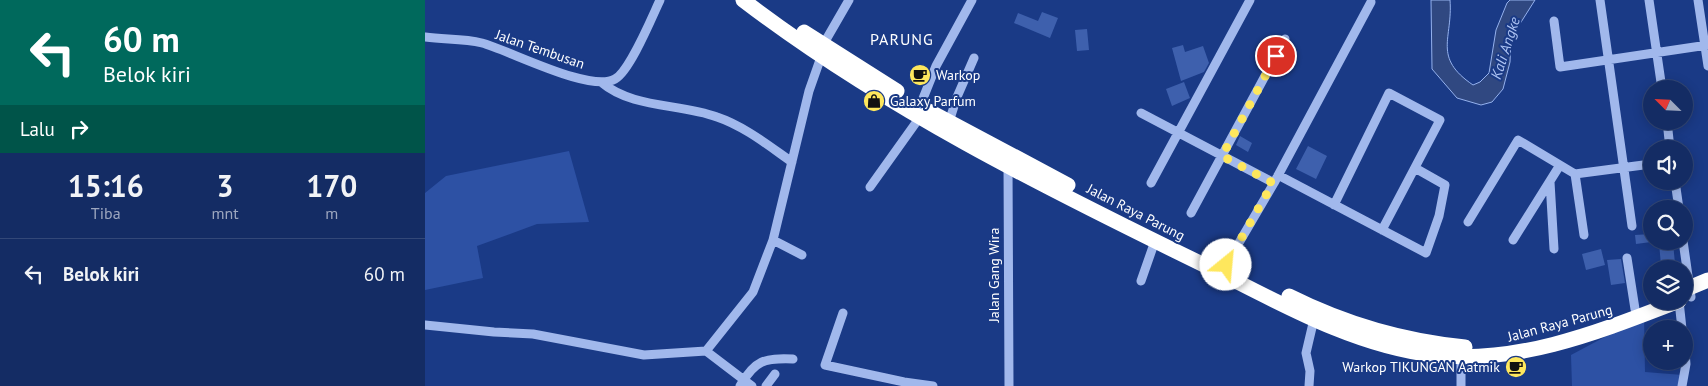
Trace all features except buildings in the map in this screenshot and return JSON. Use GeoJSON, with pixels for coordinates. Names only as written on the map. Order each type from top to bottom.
{"type":"FeatureCollection","features":[{"type":"Feature","properties":{"kind":"highway","name":"Jalan Raya Parung"},"geometry":{"type":"LineString","coordinates":[[743,0],[920,112],[1008,158],[1155,241],[1314,319],[1367,328],[1412,341],[1473,348],[1531,342],[1643,305]]}},
{"type":"Feature","properties":{"kind":"highway","name":"Jalan Raya Parung"},"geometry":{"type":"LineString","coordinates":[[758,0],[822,51]]}},
{"type":"Feature","properties":{"kind":"highway","name":"Jalan Raya Parung"},"geometry":{"type":"LineString","coordinates":[[920,112],[949,122],[1008,158],[1084,194],[1340,324],[1408,351],[1461,357],[1493,356],[1542,347],[1623,323],[1652,310]]}},
{"type":"Feature","properties":{"kind":"highway","name":"Jalan Raya Parung"},"geometry":{"type":"LineString","coordinates":[[1693,290],[1708,280]]}},
{"type":"Feature","properties":{"kind":"highway","name":"Jalan Raya Parung"},"geometry":{"type":"LineString","coordinates":[[1693,294],[1708,291]]}},
{"type":"Feature","properties":{"kind":"street"},"geometry":{"type":"LineString","coordinates":[[601,82],[616,79],[623,72],[660,0]]}},
{"type":"Feature","properties":{"kind":"street"},"geometry":{"type":"LineString","coordinates":[[706,351],[750,298],[773,240],[811,84],[822,51],[849,0]]}},
{"type":"Feature","properties":{"kind":"street"},"geometry":{"type":"LineString","coordinates":[[870,187],[920,112],[936,66],[972,0]]}},
{"type":"Feature","properties":{"kind":"street"},"geometry":{"type":"LineString","coordinates":[[1151,183],[1250,0]]}},
{"type":"Feature","properties":{"kind":"street"},"geometry":{"type":"LineString","coordinates":[[1599,0],[1632,226]]}},
{"type":"Feature","properties":{"kind":"street"},"geometry":{"type":"LineString","coordinates":[[1649,0],[1661,80]]}},
{"type":"Feature","properties":{"kind":"street"},"geometry":{"type":"LineString","coordinates":[[1698,0],[1707,45],[1708,66]]}},
{"type":"Feature","properties":{"kind":"street"},"geometry":{"type":"LineString","coordinates":[[1226,265],[1246,227],[1276,179],[1371,2]]}},
{"type":"Feature","properties":{"kind":"street"},"geometry":{"type":"LineString","coordinates":[[1554,21],[1560,67],[1707,45]]}},
{"type":"Feature","properties":{"kind":"street","name":"Jalan Tembusan"},"geometry":{"type":"LineString","coordinates":[[425,37],[451,38],[482,43],[511,52],[575,78],[601,82]]}},
{"type":"Feature","properties":{"kind":"street"},"geometry":{"type":"LineString","coordinates":[[1191,213],[1285,39]]}},
{"type":"Feature","properties":{"kind":"street"},"geometry":{"type":"LineString","coordinates":[[949,122],[957,97],[974,58]]}},
{"type":"Feature","properties":{"kind":"street"},"geometry":{"type":"LineString","coordinates":[[601,82],[609,89],[631,98],[717,117],[736,126],[792,162]]}},
{"type":"Feature","properties":{"kind":"street"},"geometry":{"type":"LineString","coordinates":[[1334,205],[1389,93],[1440,120],[1382,230]]}},
{"type":"Feature","properties":{"kind":"street"},"geometry":{"type":"LineString","coordinates":[[1141,113],[1222,156],[1334,205],[1426,253],[1439,216],[1445,185],[1415,168]]}},
{"type":"Feature","properties":{"kind":"street"},"geometry":{"type":"LineString","coordinates":[[1468,222],[1518,140],[1575,174],[1643,165]]}},
{"type":"Feature","properties":{"kind":"street","name":"Jalan Gang Wira"},"geometry":{"type":"LineString","coordinates":[[1008,158],[1009,386]]}},
{"type":"Feature","properties":{"kind":"street"},"geometry":{"type":"LineString","coordinates":[[1513,240],[1560,165]]}},
{"type":"Feature","properties":{"kind":"street"},"geometry":{"type":"LineString","coordinates":[[1575,174],[1584,235]]}},
{"type":"Feature","properties":{"kind":"street"},"geometry":{"type":"LineString","coordinates":[[1549,181],[1555,249]]}},
{"type":"Feature","properties":{"kind":"street"},"geometry":{"type":"LineString","coordinates":[[773,240],[802,255]]}},
{"type":"Feature","properties":{"kind":"street"},"geometry":{"type":"LineString","coordinates":[[1141,281],[1155,241]]}},
{"type":"Feature","properties":{"kind":"street"},"geometry":{"type":"LineString","coordinates":[[1627,258],[1635,309]]}},
{"type":"Feature","properties":{"kind":"street"},"geometry":{"type":"LineString","coordinates":[[843,313],[825,365],[903,384],[933,386]]}},
{"type":"Feature","properties":{"kind":"street"},"geometry":{"type":"LineString","coordinates":[[1309,386],[1310,371],[1306,353],[1314,319]]}},
{"type":"Feature","properties":{"kind":"street"},"geometry":{"type":"LineString","coordinates":[[425,325],[533,334],[644,355],[706,351],[742,383],[753,386]]}},
{"type":"Feature","properties":{"kind":"street"},"geometry":{"type":"LineString","coordinates":[[1461,357],[1461,386]]}},
{"type":"Feature","properties":{"kind":"street"},"geometry":{"type":"LineString","coordinates":[[742,383],[761,361],[771,358],[793,359]]}},
{"type":"Feature","properties":{"kind":"street"},"geometry":{"type":"LineString","coordinates":[[1682,386],[1685,370]]}},
{"type":"Feature","properties":{"kind":"street"},"geometry":{"type":"LineString","coordinates":[[766,386],[775,374]]}},
{"type":"Feature","properties":{"kind":"shaded area"},"geometry":{"type":"Polygon","coordinates":[[[569,151],[589,222],[537,224],[477,246],[483,278],[425,290],[425,193],[446,176],[569,151]]]}},
{"type":"Feature","properties":{"kind":"shaded area"},"geometry":{"type":"Polygon","coordinates":[[[1644,316],[1643,370],[1645,372],[1683,375],[1681,386],[1572,386],[1571,355],[1644,316]]]}},
{"type":"Feature","properties":{"kind":"water","name":"Kali Angke"},"geometry":{"type":"Polygon","coordinates":[[[1431,0],[1450,0],[1448,56],[1460,75],[1473,85],[1480,82],[1489,73],[1496,30],[1507,3],[1510,0],[1535,0],[1511,38],[1510,62],[1503,89],[1492,102],[1481,105],[1457,98],[1432,69],[1431,0]]]}},
{"type":"Feature","properties":{"kind":"place","name":"Warkop"},"geometry":{"type":"Point","coordinates":[920,75]}},
{"type":"Feature","properties":{"kind":"place","name":"Galaxy Parfum"},"geometry":{"type":"Point","coordinates":[874,101]}},
{"type":"Feature","properties":{"kind":"place","name":"Warkop TIKUNGAN Aatmik"},"geometry":{"type":"Point","coordinates":[1516,367]}},
{"type":"Feature","properties":{"kind":"district","name":"PARUNG"},"geometry":{"type":"Point","coordinates":[902,39]}},
{"type":"Feature","properties":{"kind":"route"},"geometry":{"type":"LineString","coordinates":[[1226,265],[1246,227],[1273,183],[1222,156],[1276,56]]}}]}
